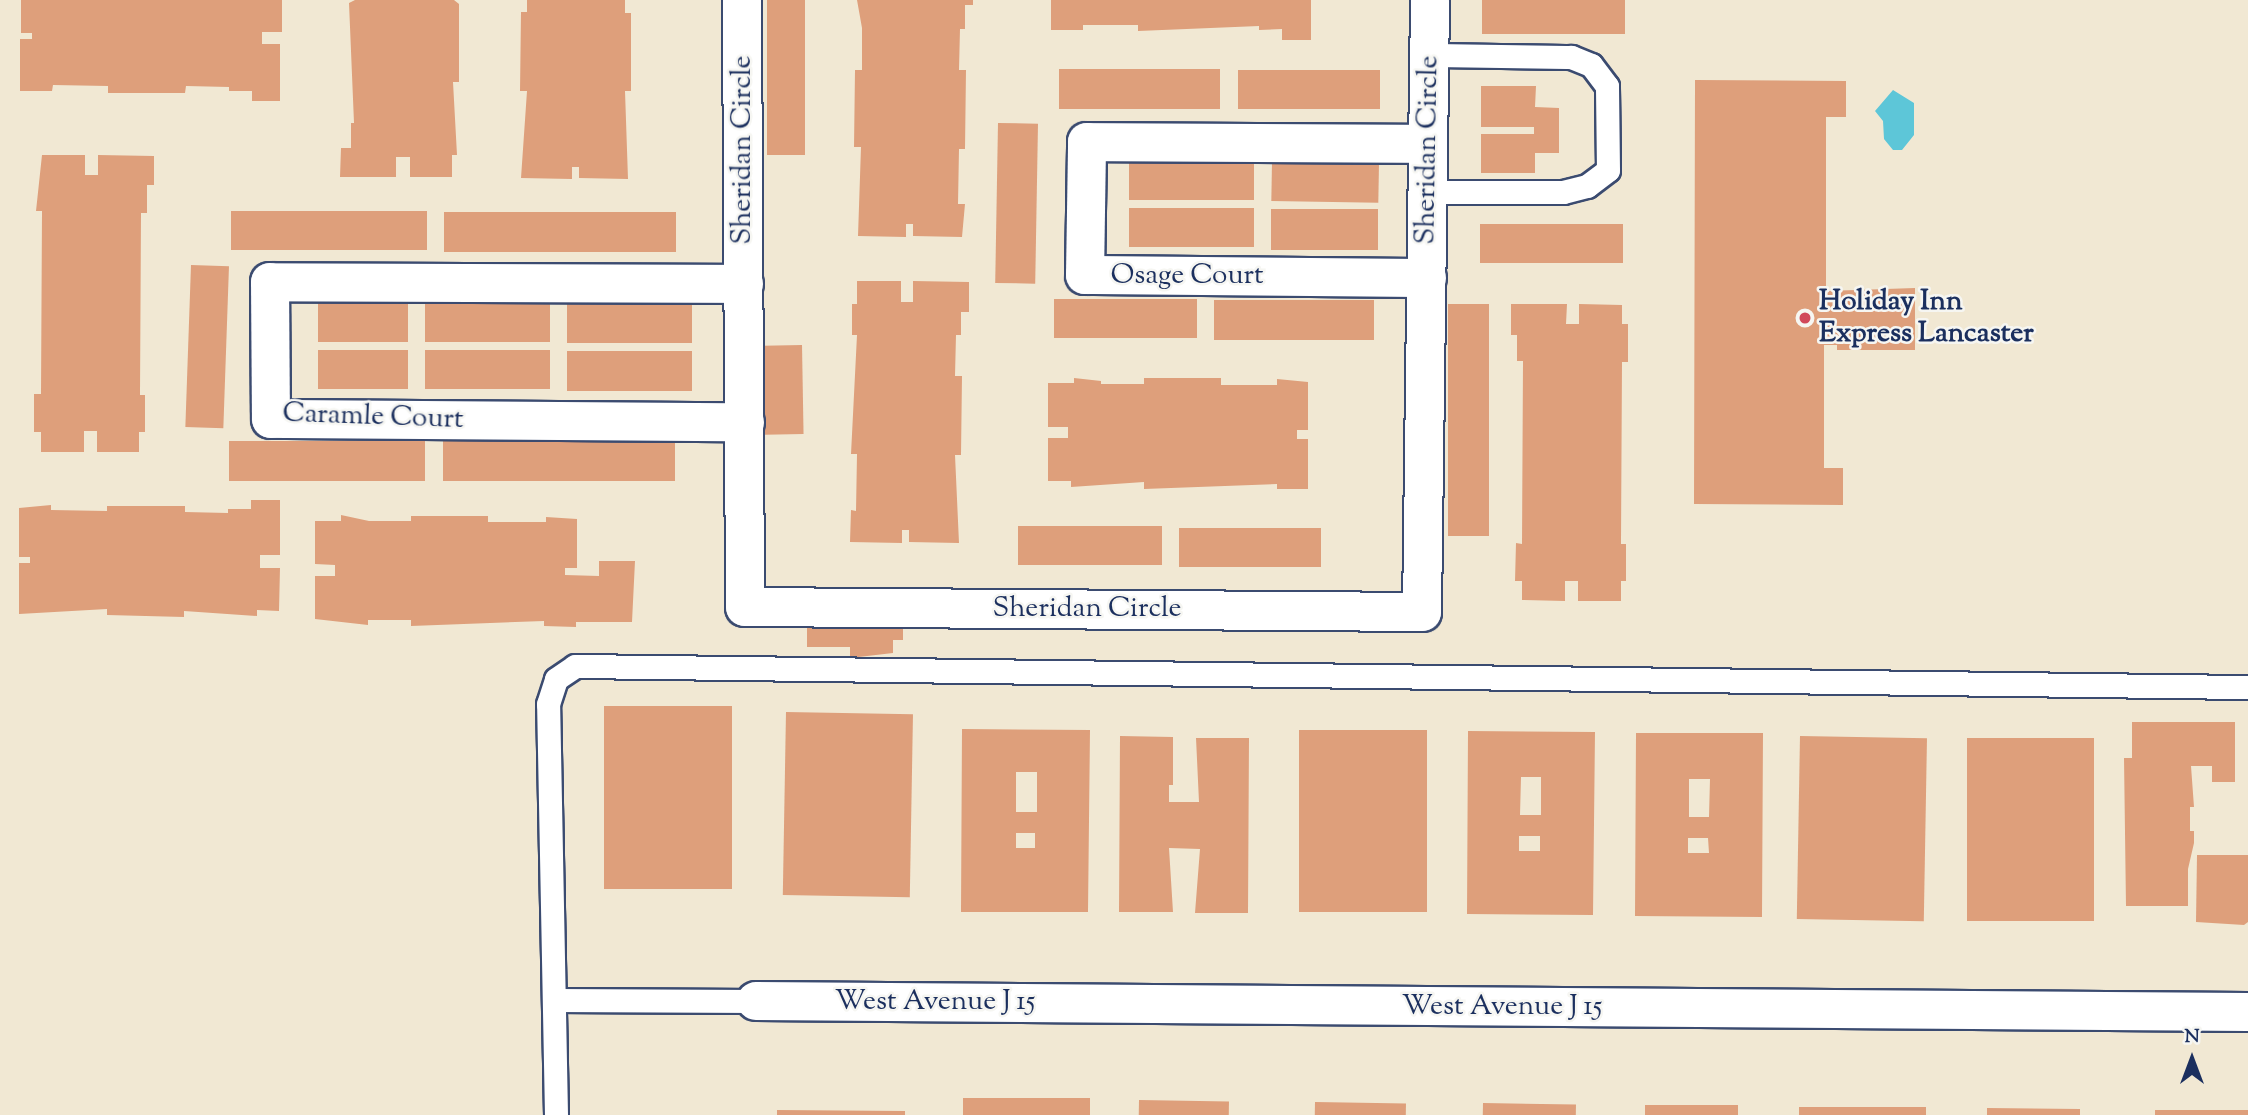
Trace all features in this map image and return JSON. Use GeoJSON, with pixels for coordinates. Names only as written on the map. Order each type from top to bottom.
{"type":"FeatureCollection","features":[{"type":"Feature","properties":{"kind":"street","name":"Sheridan Circle"},"geometry":{"type":"LineString","coordinates":[[742,0],[745,607],[1422,612],[1430,0]]}},
{"type":"Feature","properties":{"kind":"street","name":"Osage Court"},"geometry":{"type":"LineString","coordinates":[[1427,278],[1085,275],[1087,142],[1429,144]]}},
{"type":"Feature","properties":{"kind":"street","name":"Caramle Court"},"geometry":{"type":"LineString","coordinates":[[744,284],[270,282],[271,419],[745,422]]}},
{"type":"Feature","properties":{"kind":"street","name":"West Avenue J 15"},"geometry":{"type":"LineString","coordinates":[[756,1001],[2248,1012]]}},
{"type":"Feature","properties":{"kind":"lane"},"geometry":{"type":"LineString","coordinates":[[1429,192],[1563,192],[1587,186],[1608,170],[1607,86],[1591,65],[1571,57],[1430,55]]}},
{"type":"Feature","properties":{"kind":"lane"},"geometry":{"type":"LineString","coordinates":[[556,1115],[548,704],[556,678],[575,666],[2248,688]]}},
{"type":"Feature","properties":{"kind":"lane"},"geometry":{"type":"LineString","coordinates":[[554,1000],[756,1001]]}},
{"type":"Feature","properties":{"kind":"water"},"geometry":{"type":"Polygon","coordinates":[[[1893,90],[1914,103],[1914,135],[1902,150],[1893,150],[1884,139],[1883,121],[1875,111],[1893,90]]]}},
{"type":"Feature","properties":{"kind":"building"},"geometry":{"type":"Polygon","coordinates":[[[21,0],[282,0],[282,32],[262,32],[262,44],[280,44],[280,101],[252,101],[252,91],[229,91],[229,87],[186,86],[185,93],[108,93],[108,86],[53,85],[52,91],[20,91],[20,39],[32,39],[32,33],[21,33],[21,0]]]}},
{"type":"Feature","properties":{"kind":"building"},"geometry":{"type":"Polygon","coordinates":[[[355,0],[454,0],[459,4],[459,82],[453,82],[457,155],[452,155],[452,177],[410,177],[410,157],[396,157],[396,177],[340,177],[341,148],[351,148],[351,123],[354,123],[349,3],[355,0]]]}},
{"type":"Feature","properties":{"kind":"building"},"geometry":{"type":"Polygon","coordinates":[[[527,0],[625,0],[625,13],[631,13],[631,91],[625,91],[628,179],[579,178],[579,167],[572,167],[572,179],[521,178],[527,91],[520,91],[521,12],[527,12],[527,0]]]}},
{"type":"Feature","properties":{"kind":"building"},"geometry":{"type":"Polygon","coordinates":[[[767,0],[805,0],[805,155],[767,155],[767,0]]]}},
{"type":"Feature","properties":{"kind":"building"},"geometry":{"type":"Polygon","coordinates":[[[857,0],[973,0],[973,5],[965,5],[965,29],[960,29],[959,70],[966,70],[965,149],[959,149],[958,204],[965,204],[962,237],[913,236],[913,224],[906,224],[906,237],[858,236],[861,147],[854,147],[855,70],[862,70],[862,28],[857,0]]]}},
{"type":"Feature","properties":{"kind":"building"},"geometry":{"type":"Polygon","coordinates":[[[1051,0],[1311,0],[1311,40],[1282,40],[1282,29],[1259,30],[1259,26],[1138,31],[1138,25],[1083,25],[1083,30],[1051,30],[1051,0]]]}},
{"type":"Feature","properties":{"kind":"building"},"geometry":{"type":"Polygon","coordinates":[[[1482,0],[1625,0],[1625,34],[1482,34],[1482,0]]]}},
{"type":"Feature","properties":{"kind":"building"},"geometry":{"type":"Polygon","coordinates":[[[1059,69],[1220,69],[1220,109],[1059,109],[1059,69]]]}},
{"type":"Feature","properties":{"kind":"building"},"geometry":{"type":"Polygon","coordinates":[[[1238,70],[1380,70],[1380,109],[1238,109],[1238,70]]]}},
{"type":"Feature","properties":{"kind":"building","name":"Holiday Inn Express Lancaster"},"geometry":{"type":"Polygon","coordinates":[[[1695,80],[1846,81],[1846,117],[1826,117],[1826,291],[1915,288],[1915,350],[1837,350],[1837,345],[1824,345],[1824,468],[1843,468],[1843,505],[1694,504],[1695,80]]]}},
{"type":"Feature","properties":{"kind":"building"},"geometry":{"type":"Polygon","coordinates":[[[1481,86],[1536,86],[1535,107],[1559,108],[1559,153],[1535,153],[1535,173],[1481,173],[1481,134],[1534,134],[1534,127],[1481,127],[1481,86]]]}},
{"type":"Feature","properties":{"kind":"building"},"geometry":{"type":"Polygon","coordinates":[[[998,123],[1038,124],[1035,284],[995,283],[998,123]]]}},
{"type":"Feature","properties":{"kind":"building"},"geometry":{"type":"Polygon","coordinates":[[[42,155],[85,155],[85,175],[98,175],[98,155],[154,156],[154,185],[147,185],[147,213],[141,213],[140,395],[145,395],[145,432],[139,432],[139,452],[97,452],[97,431],[84,431],[84,452],[41,452],[41,432],[34,432],[34,394],[41,394],[42,211],[36,211],[42,155]]]}},
{"type":"Feature","properties":{"kind":"building"},"geometry":{"type":"Polygon","coordinates":[[[1129,160],[1254,160],[1254,200],[1129,200],[1129,160]]]}},
{"type":"Feature","properties":{"kind":"building"},"geometry":{"type":"Polygon","coordinates":[[[1272,162],[1379,164],[1378,203],[1271,201],[1272,162]]]}},
{"type":"Feature","properties":{"kind":"building"},"geometry":{"type":"Polygon","coordinates":[[[1129,208],[1254,208],[1254,247],[1129,247],[1129,208]]]}},
{"type":"Feature","properties":{"kind":"building"},"geometry":{"type":"Polygon","coordinates":[[[1271,209],[1378,209],[1378,250],[1271,250],[1271,209]]]}},
{"type":"Feature","properties":{"kind":"building"},"geometry":{"type":"Polygon","coordinates":[[[231,211],[427,211],[427,250],[231,250],[231,211]]]}},
{"type":"Feature","properties":{"kind":"building"},"geometry":{"type":"Polygon","coordinates":[[[444,212],[676,212],[676,252],[444,252],[444,212]]]}},
{"type":"Feature","properties":{"kind":"building"},"geometry":{"type":"Polygon","coordinates":[[[1480,224],[1623,224],[1623,263],[1480,263],[1480,224]]]}},
{"type":"Feature","properties":{"kind":"building"},"geometry":{"type":"Polygon","coordinates":[[[191,265],[229,266],[223,428],[185,427],[191,265]]]}},
{"type":"Feature","properties":{"kind":"building"},"geometry":{"type":"Polygon","coordinates":[[[857,281],[901,281],[901,302],[913,302],[913,281],[969,282],[969,312],[961,312],[961,335],[956,335],[955,376],[962,376],[961,455],[955,455],[959,543],[909,542],[909,530],[902,530],[902,543],[850,542],[851,510],[856,511],[857,454],[851,454],[857,335],[852,335],[852,304],[857,304],[857,281]]]}},
{"type":"Feature","properties":{"kind":"building"},"geometry":{"type":"Polygon","coordinates":[[[1054,299],[1197,299],[1197,338],[1054,338],[1054,299]]]}},
{"type":"Feature","properties":{"kind":"building"},"geometry":{"type":"Polygon","coordinates":[[[1214,300],[1374,300],[1374,340],[1214,340],[1214,300]]]}},
{"type":"Feature","properties":{"kind":"building"},"geometry":{"type":"Polygon","coordinates":[[[318,303],[408,303],[408,342],[318,342],[318,303]]]}},
{"type":"Feature","properties":{"kind":"building"},"geometry":{"type":"Polygon","coordinates":[[[425,304],[550,304],[550,342],[425,342],[425,304]]]}},
{"type":"Feature","properties":{"kind":"building"},"geometry":{"type":"Polygon","coordinates":[[[567,304],[692,304],[692,343],[567,343],[567,304]]]}},
{"type":"Feature","properties":{"kind":"building"},"geometry":{"type":"Polygon","coordinates":[[[1448,304],[1489,304],[1489,536],[1448,536],[1448,304]]]}},
{"type":"Feature","properties":{"kind":"building"},"geometry":{"type":"Polygon","coordinates":[[[1511,304],[1567,304],[1566,324],[1579,324],[1579,304],[1622,305],[1622,324],[1628,324],[1628,362],[1622,362],[1621,544],[1626,544],[1626,581],[1621,581],[1621,601],[1578,601],[1578,581],[1565,581],[1565,601],[1522,600],[1522,581],[1515,581],[1516,543],[1522,544],[1523,361],[1517,361],[1517,335],[1511,335],[1511,304]]]}},
{"type":"Feature","properties":{"kind":"building"},"geometry":{"type":"Polygon","coordinates":[[[802,345],[804,434],[765,435],[763,346],[802,345]]]}},
{"type":"Feature","properties":{"kind":"building"},"geometry":{"type":"Polygon","coordinates":[[[318,350],[408,350],[408,389],[318,389],[318,350]]]}},
{"type":"Feature","properties":{"kind":"building"},"geometry":{"type":"Polygon","coordinates":[[[425,350],[550,350],[550,389],[425,389],[425,350]]]}},
{"type":"Feature","properties":{"kind":"building"},"geometry":{"type":"Polygon","coordinates":[[[567,351],[692,351],[692,391],[567,391],[567,351]]]}},
{"type":"Feature","properties":{"kind":"building"},"geometry":{"type":"Polygon","coordinates":[[[1074,378],[1101,381],[1101,384],[1144,384],[1144,378],[1221,378],[1221,385],[1277,385],[1277,379],[1308,382],[1308,430],[1297,430],[1297,439],[1308,439],[1308,489],[1277,489],[1277,484],[1144,489],[1144,482],[1071,487],[1071,481],[1048,481],[1048,438],[1068,438],[1068,427],[1048,427],[1048,383],[1074,383],[1074,378]]]}},
{"type":"Feature","properties":{"kind":"building"},"geometry":{"type":"Polygon","coordinates":[[[229,441],[425,441],[425,481],[229,481],[229,441]]]}},
{"type":"Feature","properties":{"kind":"building"},"geometry":{"type":"Polygon","coordinates":[[[443,441],[675,441],[675,481],[443,481],[443,441]]]}},
{"type":"Feature","properties":{"kind":"building"},"geometry":{"type":"Polygon","coordinates":[[[251,500],[280,500],[280,555],[260,555],[260,568],[280,568],[279,611],[257,610],[257,616],[184,611],[184,617],[107,615],[107,609],[19,614],[19,563],[30,563],[30,557],[19,557],[19,508],[51,505],[51,510],[107,511],[107,506],[185,506],[185,512],[228,513],[228,509],[251,509],[251,500]]]}},
{"type":"Feature","properties":{"kind":"building"},"geometry":{"type":"Polygon","coordinates":[[[341,515],[369,521],[411,521],[411,516],[488,516],[488,522],[546,522],[546,517],[577,519],[577,568],[565,568],[565,575],[599,576],[599,561],[635,561],[632,622],[576,622],[576,627],[544,626],[544,621],[411,626],[411,620],[368,620],[368,625],[315,619],[315,576],[335,576],[335,565],[315,564],[315,521],[341,521],[341,515]]]}},
{"type":"Feature","properties":{"kind":"building"},"geometry":{"type":"Polygon","coordinates":[[[1018,526],[1162,526],[1162,565],[1018,565],[1018,526]]]}},
{"type":"Feature","properties":{"kind":"building"},"geometry":{"type":"Polygon","coordinates":[[[1179,528],[1321,528],[1321,567],[1179,567],[1179,528]]]}},
{"type":"Feature","properties":{"kind":"building"},"geometry":{"type":"Polygon","coordinates":[[[807,625],[896,625],[903,628],[903,640],[893,640],[893,653],[850,658],[850,647],[807,647],[807,625]]]}},
{"type":"Feature","properties":{"kind":"building"},"geometry":{"type":"Polygon","coordinates":[[[604,706],[732,706],[732,889],[604,889],[604,706]]]}},
{"type":"Feature","properties":{"kind":"building"},"geometry":{"type":"Polygon","coordinates":[[[786,712],[913,714],[910,897],[783,895],[786,712]]]}},
{"type":"Feature","properties":{"kind":"building"},"geometry":{"type":"Polygon","coordinates":[[[2132,722],[2235,722],[2235,782],[2212,782],[2212,766],[2191,766],[2194,807],[2190,807],[2190,831],[2194,831],[2194,843],[2188,869],[2188,906],[2126,906],[2124,758],[2132,758],[2132,722]]]}},
{"type":"Feature","properties":{"kind":"building"},"geometry":{"type":"Polygon","coordinates":[[[962,729],[1090,730],[1088,912],[961,912],[962,729]],[[1016,772],[1016,812],[1037,812],[1037,772],[1016,772]],[[1016,833],[1016,848],[1035,848],[1035,833],[1016,833]]]}},
{"type":"Feature","properties":{"kind":"building"},"geometry":{"type":"Polygon","coordinates":[[[1299,730],[1427,730],[1427,912],[1299,912],[1299,730]]]}},
{"type":"Feature","properties":{"kind":"building"},"geometry":{"type":"Polygon","coordinates":[[[1468,731],[1595,732],[1593,915],[1467,914],[1468,731]],[[1521,777],[1520,815],[1541,815],[1541,777],[1521,777]],[[1519,836],[1519,851],[1540,851],[1540,836],[1519,836]]]}},
{"type":"Feature","properties":{"kind":"building"},"geometry":{"type":"Polygon","coordinates":[[[1636,733],[1763,733],[1762,917],[1635,916],[1636,733]],[[1689,779],[1689,817],[1709,817],[1710,779],[1689,779]],[[1688,838],[1688,853],[1709,853],[1708,838],[1688,838]]]}},
{"type":"Feature","properties":{"kind":"building"},"geometry":{"type":"Polygon","coordinates":[[[1120,736],[1173,737],[1173,785],[1169,785],[1169,802],[1199,802],[1196,738],[1249,738],[1248,913],[1195,913],[1200,849],[1169,848],[1173,912],[1119,912],[1120,736]]]}},
{"type":"Feature","properties":{"kind":"building"},"geometry":{"type":"Polygon","coordinates":[[[1800,736],[1927,738],[1924,921],[1797,919],[1800,736]]]}},
{"type":"Feature","properties":{"kind":"building"},"geometry":{"type":"Polygon","coordinates":[[[1967,738],[2094,738],[2094,921],[1967,921],[1967,738]]]}},
{"type":"Feature","properties":{"kind":"building"},"geometry":{"type":"Polygon","coordinates":[[[2197,855],[2248,855],[2248,922],[2244,925],[2196,922],[2197,855]]]}},
{"type":"Feature","properties":{"kind":"building"},"geometry":{"type":"Polygon","coordinates":[[[963,1098],[1090,1098],[1090,1115],[963,1115],[963,1098]]]}},
{"type":"Feature","properties":{"kind":"building"},"geometry":{"type":"Polygon","coordinates":[[[1139,1100],[1229,1102],[1229,1115],[1139,1115],[1139,1100]]]}},
{"type":"Feature","properties":{"kind":"building"},"geometry":{"type":"Polygon","coordinates":[[[1315,1102],[1406,1104],[1406,1115],[1315,1115],[1315,1102]]]}},
{"type":"Feature","properties":{"kind":"building"},"geometry":{"type":"Polygon","coordinates":[[[1483,1103],[1576,1105],[1576,1115],[1483,1115],[1483,1103]]]}},
{"type":"Feature","properties":{"kind":"building"},"geometry":{"type":"Polygon","coordinates":[[[1645,1105],[1738,1105],[1738,1115],[1645,1115],[1645,1105]]]}},
{"type":"Feature","properties":{"kind":"building"},"geometry":{"type":"Polygon","coordinates":[[[1799,1107],[1926,1107],[1926,1115],[1799,1115],[1799,1107]]]}},
{"type":"Feature","properties":{"kind":"building"},"geometry":{"type":"Polygon","coordinates":[[[1987,1108],[2080,1109],[2080,1115],[1987,1115],[1987,1108]]]}},
{"type":"Feature","properties":{"kind":"building"},"geometry":{"type":"Polygon","coordinates":[[[777,1110],[905,1111],[905,1115],[777,1115],[777,1110]]]}},
{"type":"Feature","properties":{"kind":"building"},"geometry":{"type":"Polygon","coordinates":[[[2155,1110],[2248,1110],[2248,1115],[2155,1115],[2155,1110]]]}},
{"type":"Feature","properties":{"kind":"place","name":"Holiday Inn Express Lancaster"},"geometry":{"type":"Point","coordinates":[1805,318]}}]}
